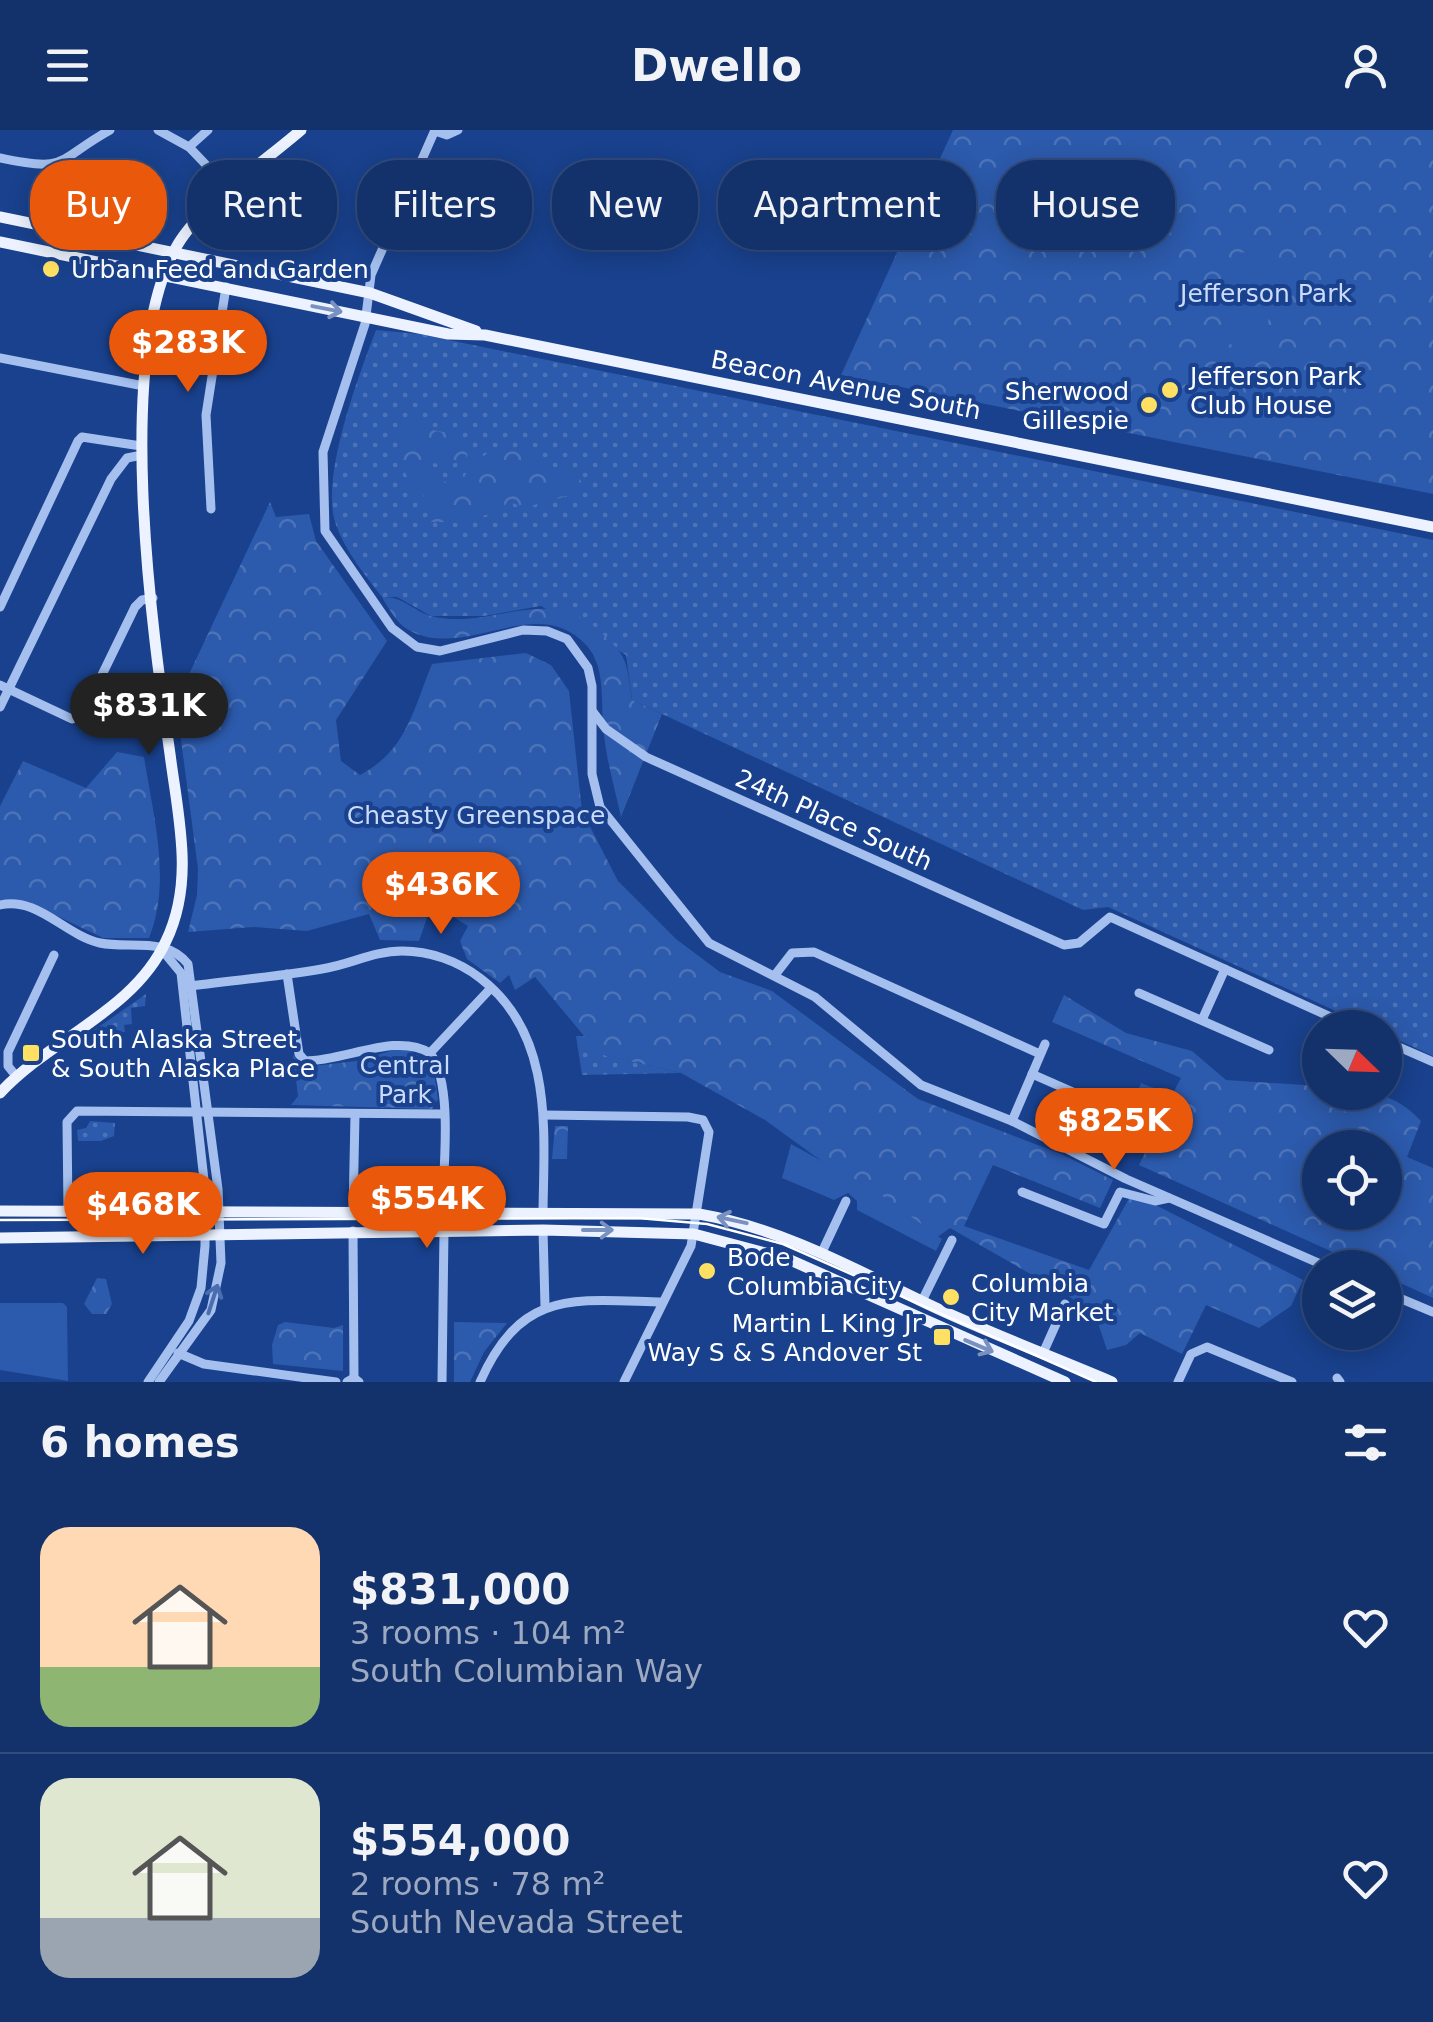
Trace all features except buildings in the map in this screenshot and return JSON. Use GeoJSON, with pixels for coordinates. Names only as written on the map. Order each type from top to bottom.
{"type":"FeatureCollection","features":[{"type":"Feature","properties":{"kind":"main road"},"geometry":{"type":"LineString","coordinates":[[266,160],[300,130]]}},
{"type":"Feature","properties":{"kind":"main road","name":"Beacon Avenue South"},"geometry":{"type":"LineString","coordinates":[[0,217],[370,293],[485,335],[1433,528]]}},
{"type":"Feature","properties":{"kind":"main road"},"geometry":{"type":"LineString","coordinates":[[0,1093],[16,1076],[130,991],[162,950],[180,899],[183,868],[153,598],[142,451],[144,386],[164,276],[187,232]]}},
{"type":"Feature","properties":{"kind":"main road","name":"Beacon Avenue South"},"geometry":{"type":"LineString","coordinates":[[0,242],[448,334],[485,335]]}},
{"type":"Feature","properties":{"kind":"main road"},"geometry":{"type":"LineString","coordinates":[[193,250],[201,259]]}},
{"type":"Feature","properties":{"kind":"main road"},"geometry":{"type":"LineString","coordinates":[[0,1211],[699,1214],[776,1232],[922,1301],[1112,1382]]}},
{"type":"Feature","properties":{"kind":"main road"},"geometry":{"type":"LineString","coordinates":[[0,1238],[353,1231],[694,1234],[788,1259],[1065,1382]]}},
{"type":"Feature","properties":{"kind":"street"},"geometry":{"type":"LineString","coordinates":[[0,158],[44,167],[60,164],[110,130]]}},
{"type":"Feature","properties":{"kind":"street"},"geometry":{"type":"LineString","coordinates":[[158,130],[189,146],[202,160]]}},
{"type":"Feature","properties":{"kind":"street"},"geometry":{"type":"LineString","coordinates":[[189,146],[208,130]]}},
{"type":"Feature","properties":{"kind":"street"},"geometry":{"type":"LineString","coordinates":[[458,130],[448,135],[435,130],[371,276],[366,317],[322,452],[320,508],[330,541],[392,628],[417,647],[452,649],[536,630],[568,639],[588,668],[593,712],[592,774],[600,807],[710,944],[826,1005],[908,1077],[1302,1256]]}},
{"type":"Feature","properties":{"kind":"street"},"geometry":{"type":"LineString","coordinates":[[212,508],[208,396],[226,287]]}},
{"type":"Feature","properties":{"kind":"street"},"geometry":{"type":"LineString","coordinates":[[0,358],[144,386]]}},
{"type":"Feature","properties":{"kind":"street"},"geometry":{"type":"LineString","coordinates":[[0,607],[78,440],[82,437],[142,451]]}},
{"type":"Feature","properties":{"kind":"street"},"geometry":{"type":"LineString","coordinates":[[0,707],[4,687],[110,479],[127,458],[142,451]]}},
{"type":"Feature","properties":{"kind":"street"},"geometry":{"type":"LineString","coordinates":[[4,687],[76,719],[86,711],[135,607],[142,600],[153,598]]}},
{"type":"Feature","properties":{"kind":"street","name":"24th Place South"},"geometry":{"type":"LineString","coordinates":[[593,712],[606,729],[646,758],[1070,946],[1106,917],[1225,969]]}},
{"type":"Feature","properties":{"kind":"street"},"geometry":{"type":"LineString","coordinates":[[0,905],[22,904],[98,942],[144,943],[162,950],[187,986],[208,1110],[212,1211],[201,1288],[190,1321],[159,1382]]}},
{"type":"Feature","properties":{"kind":"street"},"geometry":{"type":"LineString","coordinates":[[187,986],[287,974],[379,953],[411,951],[445,958],[491,988],[526,1034],[538,1071],[544,1115],[543,1212]]}},
{"type":"Feature","properties":{"kind":"street"},"geometry":{"type":"LineString","coordinates":[[775,975],[792,953],[814,952],[1043,1049],[1012,1121]]}},
{"type":"Feature","properties":{"kind":"street"},"geometry":{"type":"LineString","coordinates":[[16,1076],[8,1066],[8,1052],[54,954]]}},
{"type":"Feature","properties":{"kind":"street"},"geometry":{"type":"LineString","coordinates":[[1202,1020],[1225,969],[1316,1010]]}},
{"type":"Feature","properties":{"kind":"street"},"geometry":{"type":"LineString","coordinates":[[287,974],[303,1059],[342,1058],[402,1043],[430,1053],[441,1074],[442,1213]]}},
{"type":"Feature","properties":{"kind":"street"},"geometry":{"type":"LineString","coordinates":[[148,1382],[202,1326],[216,1293],[220,1235],[212,1211],[195,1110],[187,986]]}},
{"type":"Feature","properties":{"kind":"street"},"geometry":{"type":"LineString","coordinates":[[430,1053],[491,988]]}},
{"type":"Feature","properties":{"kind":"street"},"geometry":{"type":"LineString","coordinates":[[1139,993],[1269,1050]]}},
{"type":"Feature","properties":{"kind":"street"},"geometry":{"type":"LineString","coordinates":[[1402,1048],[1433,1062]]}},
{"type":"Feature","properties":{"kind":"street"},"geometry":{"type":"LineString","coordinates":[[1032,1074],[1123,1114]]}},
{"type":"Feature","properties":{"kind":"street"},"geometry":{"type":"LineString","coordinates":[[68,1211],[70,1115],[82,1111],[442,1114]]}},
{"type":"Feature","properties":{"kind":"street"},"geometry":{"type":"LineString","coordinates":[[353,1212],[355,1115]]}},
{"type":"Feature","properties":{"kind":"street"},"geometry":{"type":"LineString","coordinates":[[544,1115],[703,1120],[709,1132],[694,1234],[624,1382]]}},
{"type":"Feature","properties":{"kind":"street"},"geometry":{"type":"LineString","coordinates":[[1022,1192],[1104,1224],[1120,1192],[1155,1202],[1170,1198]]}},
{"type":"Feature","properties":{"kind":"street"},"geometry":{"type":"LineString","coordinates":[[822,1252],[846,1201]]}},
{"type":"Feature","properties":{"kind":"street"},"geometry":{"type":"LineString","coordinates":[[543,1230],[545,1306]]}},
{"type":"Feature","properties":{"kind":"street"},"geometry":{"type":"LineString","coordinates":[[353,1231],[353,1381]]}},
{"type":"Feature","properties":{"kind":"street"},"geometry":{"type":"LineString","coordinates":[[442,1382],[444,1231]]}},
{"type":"Feature","properties":{"kind":"street"},"geometry":{"type":"LineString","coordinates":[[922,1301],[952,1240]]}},
{"type":"Feature","properties":{"kind":"street"},"geometry":{"type":"LineString","coordinates":[[1402,1299],[1433,1312]]}},
{"type":"Feature","properties":{"kind":"street"},"geometry":{"type":"LineString","coordinates":[[480,1382],[497,1348],[545,1306],[566,1300],[662,1302]]}},
{"type":"Feature","properties":{"kind":"street"},"geometry":{"type":"LineString","coordinates":[[1042,1353],[1065,1304]]}},
{"type":"Feature","properties":{"kind":"street"},"geometry":{"type":"LineString","coordinates":[[1178,1382],[1191,1354],[1214,1347],[1292,1382]]}},
{"type":"Feature","properties":{"kind":"street"},"geometry":{"type":"LineString","coordinates":[[176,1351],[204,1364],[336,1382]]}},
{"type":"Feature","properties":{"kind":"green space","name":"Jefferson Park"},"geometry":{"type":"Polygon","coordinates":[[[953,130],[1433,130],[1433,494],[841,375],[898,250],[976,250],[976,160],[939,160],[953,130]]]}},
{"type":"Feature","properties":{"kind":"green space"},"geometry":{"type":"Polygon","coordinates":[[[1242,252],[1284,263],[1273,305],[1231,294],[1242,252]]]}},
{"type":"Feature","properties":{"kind":"green space"},"geometry":{"type":"Polygon","coordinates":[[[1229,299],[1271,310],[1260,352],[1218,341],[1229,299]]]}},
{"type":"Feature","properties":{"kind":"green space"},"geometry":{"type":"Polygon","coordinates":[[[376,330],[419,334],[1433,540],[1433,1056],[1402,1042],[1402,1010],[1334,1010],[1108,907],[1083,910],[632,700],[626,655],[541,606],[484,616],[431,616],[397,597],[382,597],[345,544],[332,505],[337,455],[376,330]]]}},
{"type":"Feature","properties":{"kind":"green space"},"geometry":{"type":"Polygon","coordinates":[[[410,416],[432,430],[454,434],[466,445],[466,458],[450,465],[432,463],[431,477],[422,489],[410,487],[402,459],[402,434],[410,416]]]}},
{"type":"Feature","properties":{"kind":"green space"},"geometry":{"type":"Polygon","coordinates":[[[525,441],[541,471],[568,467],[581,481],[582,492],[523,508],[509,501],[483,516],[429,522],[429,512],[434,511],[424,502],[423,492],[433,482],[462,481],[471,465],[495,448],[516,451],[525,441]]]}},
{"type":"Feature","properties":{"kind":"green space","name":"Cheasty Greenspace"},"geometry":{"type":"Polygon","coordinates":[[[270,502],[276,517],[309,514],[316,541],[387,641],[336,720],[341,761],[360,775],[388,754],[413,713],[432,664],[526,653],[551,665],[569,691],[582,811],[618,881],[676,939],[720,972],[772,991],[918,1099],[1061,1154],[1113,1180],[1100,1208],[993,1165],[964,1226],[1089,1270],[1132,1193],[1302,1279],[1291,1306],[1259,1328],[1206,1305],[1182,1354],[1140,1333],[1126,1345],[1107,1350],[1097,1320],[1069,1296],[950,1228],[932,1241],[765,1120],[681,1073],[599,1054],[535,977],[515,990],[509,975],[500,983],[467,959],[460,941],[468,926],[447,913],[429,912],[419,941],[380,940],[369,914],[307,931],[253,927],[188,932],[197,895],[198,869],[176,702],[270,502]]]}},
{"type":"Feature","properties":{"kind":"green space"},"geometry":{"type":"Polygon","coordinates":[[[382,597],[396,599],[431,616],[452,619],[557,610],[577,615],[596,628],[624,659],[632,700],[662,714],[621,817],[605,745],[598,665],[587,646],[567,630],[545,624],[449,638],[426,637],[404,627],[382,597]]]}},
{"type":"Feature","properties":{"kind":"green space"},"geometry":{"type":"Polygon","coordinates":[[[117,752],[144,757],[152,802],[160,871],[156,916],[149,938],[103,938],[28,902],[0,901],[0,806],[23,761],[86,788],[117,752]]]}},
{"type":"Feature","properties":{"kind":"green space"},"geometry":{"type":"Polygon","coordinates":[[[146,994],[145,1006],[131,1008],[132,1024],[124,1025],[125,1032],[108,1032],[107,1039],[95,1039],[94,1045],[77,1042],[146,994]]]}},
{"type":"Feature","properties":{"kind":"green space"},"geometry":{"type":"Polygon","coordinates":[[[1064,995],[1126,1033],[1192,1051],[1226,1080],[1302,1085],[1302,1110],[1402,1110],[1402,1105],[1410,1110],[1421,1121],[1407,1157],[1433,1168],[1433,1298],[1402,1284],[1402,1250],[1328,1250],[1139,1165],[1153,1136],[1126,1123],[1141,1083],[1172,1095],[1181,1078],[1052,1022],[1064,995]]]}},
{"type":"Feature","properties":{"kind":"green space"},"geometry":{"type":"Polygon","coordinates":[[[576,1036],[586,1036],[600,1054],[681,1073],[582,1075],[576,1036]]]}},
{"type":"Feature","properties":{"kind":"green space","name":"Central Park"},"geometry":{"type":"Polygon","coordinates":[[[404,1047],[433,1065],[438,1099],[432,1109],[291,1105],[298,1096],[293,1055],[305,1067],[356,1061],[404,1047]]]}},
{"type":"Feature","properties":{"kind":"green space"},"geometry":{"type":"Polygon","coordinates":[[[90,1121],[115,1123],[114,1136],[101,1141],[78,1141],[77,1130],[86,1128],[90,1121]]]}},
{"type":"Feature","properties":{"kind":"green space"},"geometry":{"type":"Polygon","coordinates":[[[555,1126],[568,1126],[567,1159],[552,1159],[555,1126]]]}},
{"type":"Feature","properties":{"kind":"green space"},"geometry":{"type":"Polygon","coordinates":[[[791,1144],[873,1189],[942,1239],[936,1251],[857,1210],[857,1201],[848,1193],[834,1200],[782,1178],[791,1144]]]}},
{"type":"Feature","properties":{"kind":"green space"},"geometry":{"type":"Polygon","coordinates":[[[97,1278],[106,1279],[112,1304],[106,1314],[92,1314],[84,1304],[97,1278]]]}},
{"type":"Feature","properties":{"kind":"green space"},"geometry":{"type":"Polygon","coordinates":[[[0,1303],[63,1303],[67,1307],[68,1381],[0,1370],[0,1303]]]}},
{"type":"Feature","properties":{"kind":"green space"},"geometry":{"type":"Polygon","coordinates":[[[285,1322],[334,1328],[343,1325],[343,1371],[273,1364],[272,1345],[278,1325],[285,1322]]]}},
{"type":"Feature","properties":{"kind":"green space"},"geometry":{"type":"Polygon","coordinates":[[[454,1322],[507,1323],[484,1352],[470,1382],[454,1382],[454,1322]]]}},
{"type":"Feature","properties":{"kind":"tram line"},"geometry":{"type":"LineString","coordinates":[[0,1220],[638,1218],[707,1224],[783,1244],[1096,1382]]}},
{"type":"Feature","properties":{"kind":"place","name":"Urban Feed and Garden"},"geometry":{"type":"Point","coordinates":[51,269]}},
{"type":"Feature","properties":{"kind":"place","name":"Jefferson Park Club House"},"geometry":{"type":"Point","coordinates":[1170,390]}},
{"type":"Feature","properties":{"kind":"place","name":"Sherwood Gillespie"},"geometry":{"type":"Point","coordinates":[1149,405]}},
{"type":"Feature","properties":{"kind":"place","name":"South Alaska Street & South Alaska Place"},"geometry":{"type":"Point","coordinates":[31,1053]}},
{"type":"Feature","properties":{"kind":"place","name":"Bode Columbia City"},"geometry":{"type":"Point","coordinates":[707,1271]}},
{"type":"Feature","properties":{"kind":"place","name":"Columbia City Market"},"geometry":{"type":"Point","coordinates":[951,1297]}},
{"type":"Feature","properties":{"kind":"place","name":"Martin L King Jr Way S & S Andover St"},"geometry":{"type":"Point","coordinates":[942,1337]}}]}
